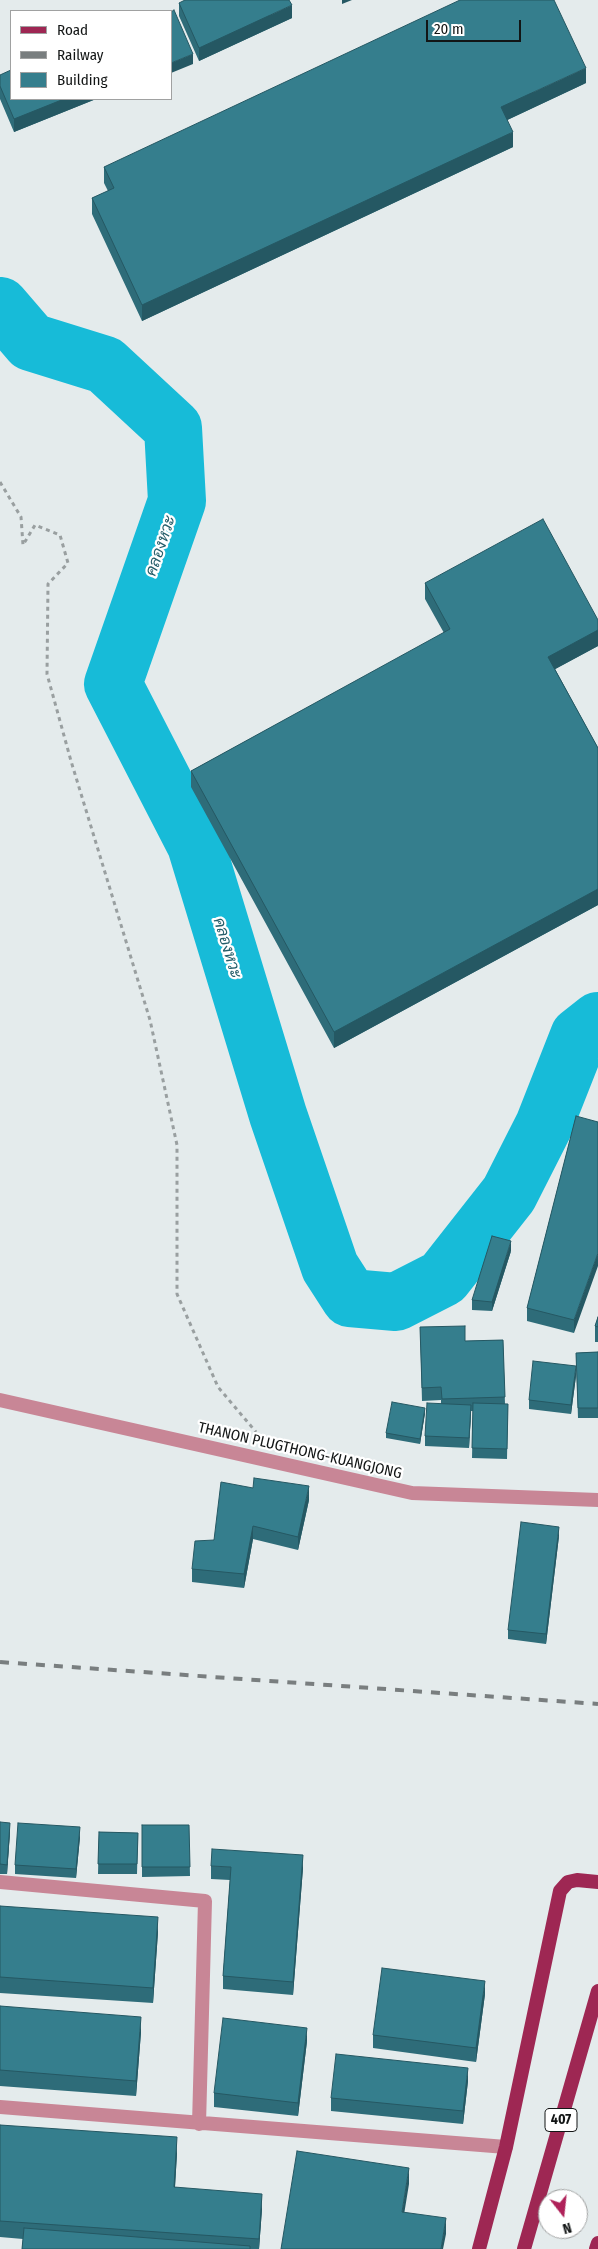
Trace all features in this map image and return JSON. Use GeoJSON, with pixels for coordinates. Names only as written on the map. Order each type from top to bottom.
{"type":"FeatureCollection","features":[{"type":"Feature","properties":{"kind":"main road"},"geometry":{"type":"LineString","coordinates":[[479,2249],[506,2147],[560,1891],[568,1882],[577,1880],[598,1882]]}},
{"type":"Feature","properties":{"kind":"main road","name":"407"},"geometry":{"type":"LineString","coordinates":[[524,2249],[598,1992]]}},
{"type":"Feature","properties":{"kind":"main road"},"geometry":{"type":"LineString","coordinates":[[596,2249],[598,2244]]}},
{"type":"Feature","properties":{"kind":"street","name":"THANON PLUGTHONG-KUANGJONG"},"geometry":{"type":"LineString","coordinates":[[0,1400],[412,1493],[598,1500]]}},
{"type":"Feature","properties":{"kind":"street"},"geometry":{"type":"LineString","coordinates":[[0,1882],[205,1900],[199,2124]]}},
{"type":"Feature","properties":{"kind":"street"},"geometry":{"type":"LineString","coordinates":[[0,2107],[506,2147]]}},
{"type":"Feature","properties":{"kind":"path"},"geometry":{"type":"LineString","coordinates":[[0,482],[20,517],[23,545],[35,525],[60,535],[68,563],[48,584],[47,674],[71,762],[150,1020],[177,1145],[177,1294],[218,1387],[256,1433]]}},
{"type":"Feature","properties":{"kind":"building"},"geometry":{"type":"Polygon","coordinates":[[[185,0],[289,0],[292,5],[199,48],[179,3],[185,0]]]}},
{"type":"Feature","properties":{"kind":"building"},"geometry":{"type":"Polygon","coordinates":[[[460,0],[554,0],[586,68],[501,107],[513,132],[142,305],[92,198],[114,188],[104,167],[460,0]]]}},
{"type":"Feature","properties":{"kind":"building"},"geometry":{"type":"Polygon","coordinates":[[[174,10],[193,54],[172,63],[172,11],[174,10]]]}},
{"type":"Feature","properties":{"kind":"building"},"geometry":{"type":"Polygon","coordinates":[[[10,70],[10,100],[62,100],[14,119],[0,86],[0,75],[10,70]]]}},
{"type":"Feature","properties":{"kind":"building"},"geometry":{"type":"Polygon","coordinates":[[[543,519],[598,620],[598,630],[548,657],[598,748],[598,889],[334,1032],[191,771],[450,629],[425,583],[543,519]]]}},
{"type":"Feature","properties":{"kind":"building"},"geometry":{"type":"Polygon","coordinates":[[[576,1116],[598,1122],[598,1253],[574,1320],[527,1308],[576,1116]]]}},
{"type":"Feature","properties":{"kind":"building"},"geometry":{"type":"Polygon","coordinates":[[[492,1236],[511,1241],[492,1302],[472,1300],[492,1236]]]}},
{"type":"Feature","properties":{"kind":"building"},"geometry":{"type":"Polygon","coordinates":[[[465,1326],[465,1341],[503,1340],[505,1397],[442,1399],[441,1387],[422,1388],[420,1327],[465,1326]]]}},
{"type":"Feature","properties":{"kind":"building"},"geometry":{"type":"Polygon","coordinates":[[[598,1352],[598,1408],[578,1408],[576,1353],[598,1352]]]}},
{"type":"Feature","properties":{"kind":"building"},"geometry":{"type":"Polygon","coordinates":[[[533,1361],[576,1366],[571,1405],[529,1400],[533,1361]]]}},
{"type":"Feature","properties":{"kind":"building"},"geometry":{"type":"Polygon","coordinates":[[[392,1402],[425,1408],[420,1439],[386,1433],[392,1402]]]}},
{"type":"Feature","properties":{"kind":"building"},"geometry":{"type":"Polygon","coordinates":[[[427,1403],[471,1405],[469,1438],[425,1436],[427,1403]]]}},
{"type":"Feature","properties":{"kind":"building"},"geometry":{"type":"Polygon","coordinates":[[[473,1403],[508,1404],[507,1449],[472,1448],[473,1403]]]}},
{"type":"Feature","properties":{"kind":"building"},"geometry":{"type":"Polygon","coordinates":[[[254,1478],[309,1486],[298,1537],[253,1526],[244,1574],[192,1569],[195,1541],[214,1540],[221,1482],[253,1488],[254,1478]]]}},
{"type":"Feature","properties":{"kind":"building"},"geometry":{"type":"Polygon","coordinates":[[[521,1522],[559,1527],[546,1634],[508,1630],[521,1522]]]}},
{"type":"Feature","properties":{"kind":"building"},"geometry":{"type":"Polygon","coordinates":[[[0,1822],[10,1823],[7,1865],[0,1864],[0,1822]]]}},
{"type":"Feature","properties":{"kind":"building"},"geometry":{"type":"Polygon","coordinates":[[[18,1823],[80,1827],[76,1869],[15,1865],[18,1823]]]}},
{"type":"Feature","properties":{"kind":"building"},"geometry":{"type":"Polygon","coordinates":[[[142,1825],[189,1825],[190,1867],[142,1867],[142,1825]]]}},
{"type":"Feature","properties":{"kind":"building"},"geometry":{"type":"Polygon","coordinates":[[[99,1832],[138,1833],[137,1864],[98,1864],[99,1832]]]}},
{"type":"Feature","properties":{"kind":"building"},"geometry":{"type":"Polygon","coordinates":[[[212,1849],[303,1855],[293,1982],[223,1976],[231,1867],[211,1866],[212,1849]]]}},
{"type":"Feature","properties":{"kind":"building"},"geometry":{"type":"Polygon","coordinates":[[[0,1906],[158,1917],[153,1988],[0,1977],[0,1906]]]}},
{"type":"Feature","properties":{"kind":"building"},"geometry":{"type":"Polygon","coordinates":[[[382,1968],[485,1981],[476,2048],[373,2035],[382,1968]]]}},
{"type":"Feature","properties":{"kind":"building"},"geometry":{"type":"Polygon","coordinates":[[[0,2006],[141,2017],[136,2081],[0,2070],[0,2006]]]}},
{"type":"Feature","properties":{"kind":"building"},"geometry":{"type":"Polygon","coordinates":[[[223,2018],[307,2028],[298,2103],[214,2093],[223,2018]]]}},
{"type":"Feature","properties":{"kind":"building"},"geometry":{"type":"Polygon","coordinates":[[[336,2054],[468,2068],[463,2111],[331,2098],[336,2054]]]}},
{"type":"Feature","properties":{"kind":"building"},"geometry":{"type":"Polygon","coordinates":[[[0,2125],[177,2137],[174,2187],[262,2194],[259,2239],[0,2221],[0,2125]]]}},
{"type":"Feature","properties":{"kind":"building"},"geometry":{"type":"Polygon","coordinates":[[[297,2151],[409,2168],[402,2212],[446,2218],[441,2249],[281,2249],[297,2151]]]}},
{"type":"Feature","properties":{"kind":"building"},"geometry":{"type":"Polygon","coordinates":[[[24,2228],[250,2246],[250,2249],[22,2249],[24,2228]]]}},
{"type":"Feature","properties":{"kind":"waterway","name":"คลองหวะ"},"geometry":{"type":"LineString","coordinates":[[0,306],[31,342],[105,365],[173,428],[177,501],[113,684],[196,845],[278,1115],[330,1267],[350,1298],[396,1302],[443,1278],[509,1194],[544,1125],[579,1036],[598,1021]]}},
{"type":"Feature","properties":{"kind":"railway"},"geometry":{"type":"LineString","coordinates":[[0,1662],[598,1704]]}}]}
